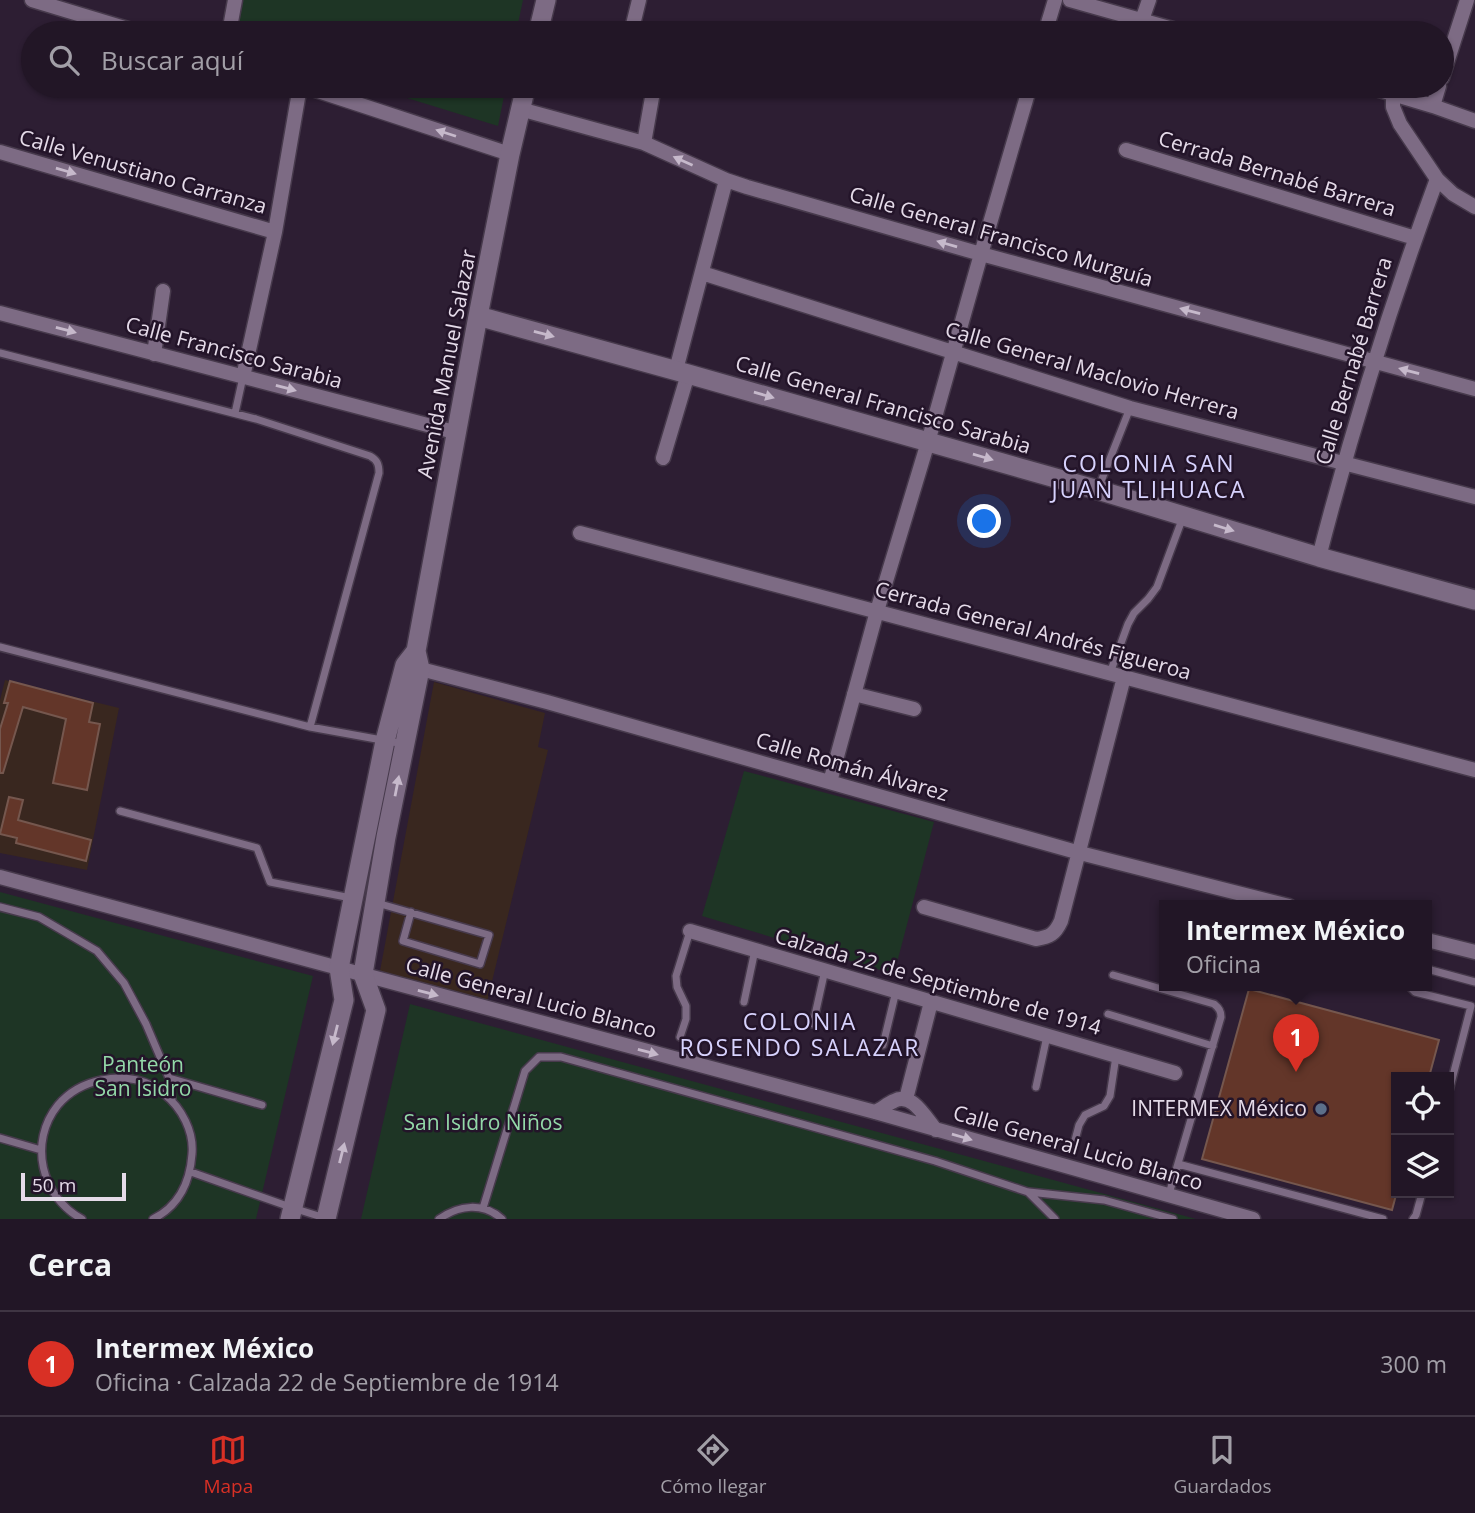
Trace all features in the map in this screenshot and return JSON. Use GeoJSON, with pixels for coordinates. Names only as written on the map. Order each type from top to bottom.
{"type":"FeatureCollection","features":[{"type":"Feature","properties":{"kind":"street"},"geometry":{"type":"LineString","coordinates":[[32,0],[101,21]]}},
{"type":"Feature","properties":{"kind":"street"},"geometry":{"type":"LineString","coordinates":[[231,21],[235,0]]}},
{"type":"Feature","properties":{"kind":"street"},"geometry":{"type":"LineString","coordinates":[[541,21],[546,0]]}},
{"type":"Feature","properties":{"kind":"street"},"geometry":{"type":"LineString","coordinates":[[634,21],[639,0]]}},
{"type":"Feature","properties":{"kind":"street"},"geometry":{"type":"LineString","coordinates":[[1049,21],[1055,0]]}},
{"type":"Feature","properties":{"kind":"street"},"geometry":{"type":"LineString","coordinates":[[1070,0],[1145,21]]}},
{"type":"Feature","properties":{"kind":"street"},"geometry":{"type":"LineString","coordinates":[[1142,20],[1149,0]]}},
{"type":"Feature","properties":{"kind":"street"},"geometry":{"type":"LineString","coordinates":[[1454,41],[1467,0]]}},
{"type":"Feature","properties":{"kind":"street"},"geometry":{"type":"LineString","coordinates":[[243,377],[275,232],[299,98]]}},
{"type":"Feature","properties":{"kind":"street"},"geometry":{"type":"LineString","coordinates":[[338,98],[510,154]]}},
{"type":"Feature","properties":{"kind":"street","name":"Avenida Manuel Salazar"},"geometry":{"type":"LineString","coordinates":[[362,974],[405,744],[413,661],[478,316],[523,98]]}},
{"type":"Feature","properties":{"kind":"street"},"geometry":{"type":"LineString","coordinates":[[644,143],[652,98]]}},
{"type":"Feature","properties":{"kind":"street"},"geometry":{"type":"LineString","coordinates":[[830,782],[1026,98]]}},
{"type":"Feature","properties":{"kind":"street"},"geometry":{"type":"LineString","coordinates":[[1393,98],[1393,107],[1400,124],[1437,179],[1447,189],[1475,207]]}},
{"type":"Feature","properties":{"kind":"street"},"geometry":{"type":"LineString","coordinates":[[1406,98],[1475,121]]}},
{"type":"Feature","properties":{"kind":"street"},"geometry":{"type":"LineString","coordinates":[[1433,106],[1435,98]]}},
{"type":"Feature","properties":{"kind":"street","name":"Calle General Francisco Murguía"},"geometry":{"type":"LineString","coordinates":[[520,109],[644,143],[726,180],[981,254],[1475,389]]}},
{"type":"Feature","properties":{"kind":"street","name":"Cerrada Bernabé Barrera"},"geometry":{"type":"LineString","coordinates":[[1126,150],[1415,238]]}},
{"type":"Feature","properties":{"kind":"street","name":"Calle Venustiano Carranza"},"geometry":{"type":"LineString","coordinates":[[0,152],[275,232]]}},
{"type":"Feature","properties":{"kind":"street","name":"Calle Bernabé Barrera"},"geometry":{"type":"LineString","coordinates":[[1319,557],[1374,362],[1437,179]]}},
{"type":"Feature","properties":{"kind":"street"},"geometry":{"type":"LineString","coordinates":[[663,458],[702,273],[726,180]]}},
{"type":"Feature","properties":{"kind":"street","name":"Calle General Maclovio Herrera"},"geometry":{"type":"LineString","coordinates":[[702,273],[1130,408],[1475,496]]}},
{"type":"Feature","properties":{"kind":"street"},"geometry":{"type":"LineString","coordinates":[[154,354],[163,290]]}},
{"type":"Feature","properties":{"kind":"street","name":"Calle Francisco Sarabia"},"geometry":{"type":"LineString","coordinates":[[0,313],[458,433]]}},
{"type":"Feature","properties":{"kind":"street","name":"Calle General Francisco Sarabia"},"geometry":{"type":"LineString","coordinates":[[478,316],[1098,489],[1319,557],[1475,600]]}},
{"type":"Feature","properties":{"kind":"street","name":"Cerrada General Andrés Figueroa"},"geometry":{"type":"LineString","coordinates":[[580,533],[1475,770]]}},
{"type":"Feature","properties":{"kind":"street","name":"Avenida Manuel Salazar"},"geometry":{"type":"LineString","coordinates":[[291,1214],[344,1000],[340,968],[385,741],[413,661]]}},
{"type":"Feature","properties":{"kind":"street","name":"Calle Román Álvarez"},"geometry":{"type":"LineString","coordinates":[[413,661],[547,702],[1080,853],[1265,900]]}},
{"type":"Feature","properties":{"kind":"street"},"geometry":{"type":"LineString","coordinates":[[924,907],[1036,939],[1048,937],[1056,931],[1080,853],[1117,675]]}},
{"type":"Feature","properties":{"kind":"street"},"geometry":{"type":"LineString","coordinates":[[854,694],[914,709]]}},
{"type":"Feature","properties":{"kind":"street"},"geometry":{"type":"LineString","coordinates":[[366,833],[386,837]]}},
{"type":"Feature","properties":{"kind":"street","name":"Calle General Lucio Blanco"},"geometry":{"type":"LineString","coordinates":[[0,877],[875,1112],[1253,1219]]}},
{"type":"Feature","properties":{"kind":"street","name":"Calzada 22 de Septiembre de 1914"},"geometry":{"type":"LineString","coordinates":[[690,931],[1175,1073]]}},
{"type":"Feature","properties":{"kind":"street"},"geometry":{"type":"LineString","coordinates":[[1432,941],[1475,952]]}},
{"type":"Feature","properties":{"kind":"street"},"geometry":{"type":"LineString","coordinates":[[327,1219],[376,1010],[362,974]]}},
{"type":"Feature","properties":{"kind":"street"},"geometry":{"type":"LineString","coordinates":[[906,1099],[932,1002]]}},
{"type":"Feature","properties":{"kind":"street"},"geometry":{"type":"LineString","coordinates":[[875,1112],[895,1100],[906,1099],[914,1103],[936,1130]]}},
{"type":"Feature","properties":{"kind":"lane"},"geometry":{"type":"LineString","coordinates":[[0,353],[234,413],[376,460],[379,473],[310,727]]}},
{"type":"Feature","properties":{"kind":"lane"},"geometry":{"type":"LineString","coordinates":[[234,413],[243,377]]}},
{"type":"Feature","properties":{"kind":"lane"},"geometry":{"type":"LineString","coordinates":[[1098,489],[1130,408]]}},
{"type":"Feature","properties":{"kind":"lane"},"geometry":{"type":"LineString","coordinates":[[1117,675],[1128,624],[1157,587],[1184,516]]}},
{"type":"Feature","properties":{"kind":"lane"},"geometry":{"type":"LineString","coordinates":[[0,647],[310,727],[405,744]]}},
{"type":"Feature","properties":{"kind":"lane"},"geometry":{"type":"LineString","coordinates":[[120,811],[257,848],[270,882],[374,902],[411,912],[489,935],[480,964],[403,941],[411,912]]}},
{"type":"Feature","properties":{"kind":"lane"},"geometry":{"type":"LineString","coordinates":[[0,907],[39,917],[97,951],[124,983],[146,1024],[169,1078],[172,1100]]}},
{"type":"Feature","properties":{"kind":"lane"},"geometry":{"type":"LineString","coordinates":[[680,1037],[686,1019],[686,1006],[677,987],[676,976],[690,931]]}},
{"type":"Feature","properties":{"kind":"lane"},"geometry":{"type":"LineString","coordinates":[[744,1002],[755,950]]}},
{"type":"Feature","properties":{"kind":"lane"},"geometry":{"type":"LineString","coordinates":[[1432,970],[1475,982]]}},
{"type":"Feature","properties":{"kind":"lane"},"geometry":{"type":"LineString","coordinates":[[813,1024],[825,971]]}},
{"type":"Feature","properties":{"kind":"lane"},"geometry":{"type":"LineString","coordinates":[[1113,975],[1159,988]]}},
{"type":"Feature","properties":{"kind":"lane"},"geometry":{"type":"LineString","coordinates":[[883,1045],[896,991]]}},
{"type":"Feature","properties":{"kind":"lane"},"geometry":{"type":"LineString","coordinates":[[1168,1195],[1221,1017],[1221,1012],[1214,1004],[1169,991]]}},
{"type":"Feature","properties":{"kind":"lane"},"geometry":{"type":"LineString","coordinates":[[1414,991],[1473,1007],[1454,1074]]}},
{"type":"Feature","properties":{"kind":"lane"},"geometry":{"type":"LineString","coordinates":[[1108,1014],[1213,1046]]}},
{"type":"Feature","properties":{"kind":"lane"},"geometry":{"type":"LineString","coordinates":[[1036,1087],[1048,1036]]}},
{"type":"Feature","properties":{"kind":"lane"},"geometry":{"type":"LineString","coordinates":[[483,1208],[525,1071],[539,1056],[561,1057],[587,1064],[935,1161],[1028,1192],[1104,1200],[1173,1219]]}},
{"type":"Feature","properties":{"kind":"lane"},"geometry":{"type":"LineString","coordinates":[[1074,1144],[1085,1115],[1104,1106],[1110,1096],[1116,1056]]}},
{"type":"Feature","properties":{"kind":"lane"},"geometry":{"type":"LineString","coordinates":[[82,1219],[71,1213],[54,1196],[44,1174],[41,1150],[46,1126],[58,1105],[77,1089],[101,1079],[126,1078],[151,1085],[172,1100],[187,1122],[193,1147],[191,1172],[180,1195],[162,1214],[153,1219]]}},
{"type":"Feature","properties":{"kind":"lane"},"geometry":{"type":"LineString","coordinates":[[169,1078],[262,1105]]}},
{"type":"Feature","properties":{"kind":"lane"},"geometry":{"type":"LineString","coordinates":[[0,1138],[41,1150]]}},
{"type":"Feature","properties":{"kind":"lane"},"geometry":{"type":"LineString","coordinates":[[1178,1164],[1383,1219]]}},
{"type":"Feature","properties":{"kind":"lane"},"geometry":{"type":"LineString","coordinates":[[191,1172],[291,1214],[327,1219]]}},
{"type":"Feature","properties":{"kind":"lane"},"geometry":{"type":"LineString","coordinates":[[1028,1192],[1055,1219]]}},
{"type":"Feature","properties":{"kind":"lane"},"geometry":{"type":"LineString","coordinates":[[1413,1219],[1421,1198]]}},
{"type":"Feature","properties":{"kind":"lane"},"geometry":{"type":"LineString","coordinates":[[439,1219],[453,1210],[468,1207],[483,1208],[502,1219]]}},
{"type":"Feature","properties":{"kind":"shaded area"},"geometry":{"type":"Polygon","coordinates":[[[5,680],[119,708],[87,870],[0,853],[0,700],[5,680]]]}},
{"type":"Feature","properties":{"kind":"shaded area"},"geometry":{"type":"Polygon","coordinates":[[[434,682],[545,713],[538,747],[548,750],[487,1002],[380,971],[434,682]]]}},
{"type":"Feature","properties":{"kind":"green space"},"geometry":{"type":"Polygon","coordinates":[[[240,0],[523,0],[519,21],[236,21],[240,0]]]}},
{"type":"Feature","properties":{"kind":"green space"},"geometry":{"type":"Polygon","coordinates":[[[407,98],[504,98],[498,126],[407,98]]]}},
{"type":"Feature","properties":{"kind":"green space"},"geometry":{"type":"Polygon","coordinates":[[[744,771],[934,822],[894,974],[702,916],[744,771]]]}},
{"type":"Feature","properties":{"kind":"green space","name":"Panteón San Isidro"},"geometry":{"type":"Polygon","coordinates":[[[0,892],[313,976],[256,1219],[0,1219],[0,892]]]}},
{"type":"Feature","properties":{"kind":"green space","name":"San Isidro Niños"},"geometry":{"type":"Polygon","coordinates":[[[410,1004],[1196,1219],[361,1219],[410,1004]]]}},
{"type":"Feature","properties":{"kind":"building"},"geometry":{"type":"Polygon","coordinates":[[[10,681],[93,703],[89,722],[100,724],[87,790],[53,783],[66,719],[23,707],[3,773],[0,773],[0,729],[8,703],[4,703],[10,681]]]}},
{"type":"Feature","properties":{"kind":"building"},"geometry":{"type":"Polygon","coordinates":[[[9,797],[23,800],[18,820],[91,840],[86,861],[16,843],[17,838],[0,834],[9,797]]]}},
{"type":"Feature","properties":{"kind":"building"},"geometry":{"type":"Polygon","coordinates":[[[1248,991],[1439,1040],[1430,1072],[1391,1072],[1391,1198],[1395,1198],[1392,1210],[1202,1159],[1248,991]]]}},
{"type":"Feature","properties":{"kind":"place","name":"Intermex México"},"geometry":{"type":"Point","coordinates":[1296,1072]}},
{"type":"Feature","properties":{"kind":"place","name":"INTERMEX México"},"geometry":{"type":"Point","coordinates":[1321,1109]}},
{"type":"Feature","properties":{"kind":"district","name":"COLONIA SAN JUAN TLIHUACA"},"geometry":{"type":"Point","coordinates":[1149,477]}},
{"type":"Feature","properties":{"kind":"district","name":"COLONIA ROSENDO SALAZAR"},"geometry":{"type":"Point","coordinates":[800,1035]}}]}
